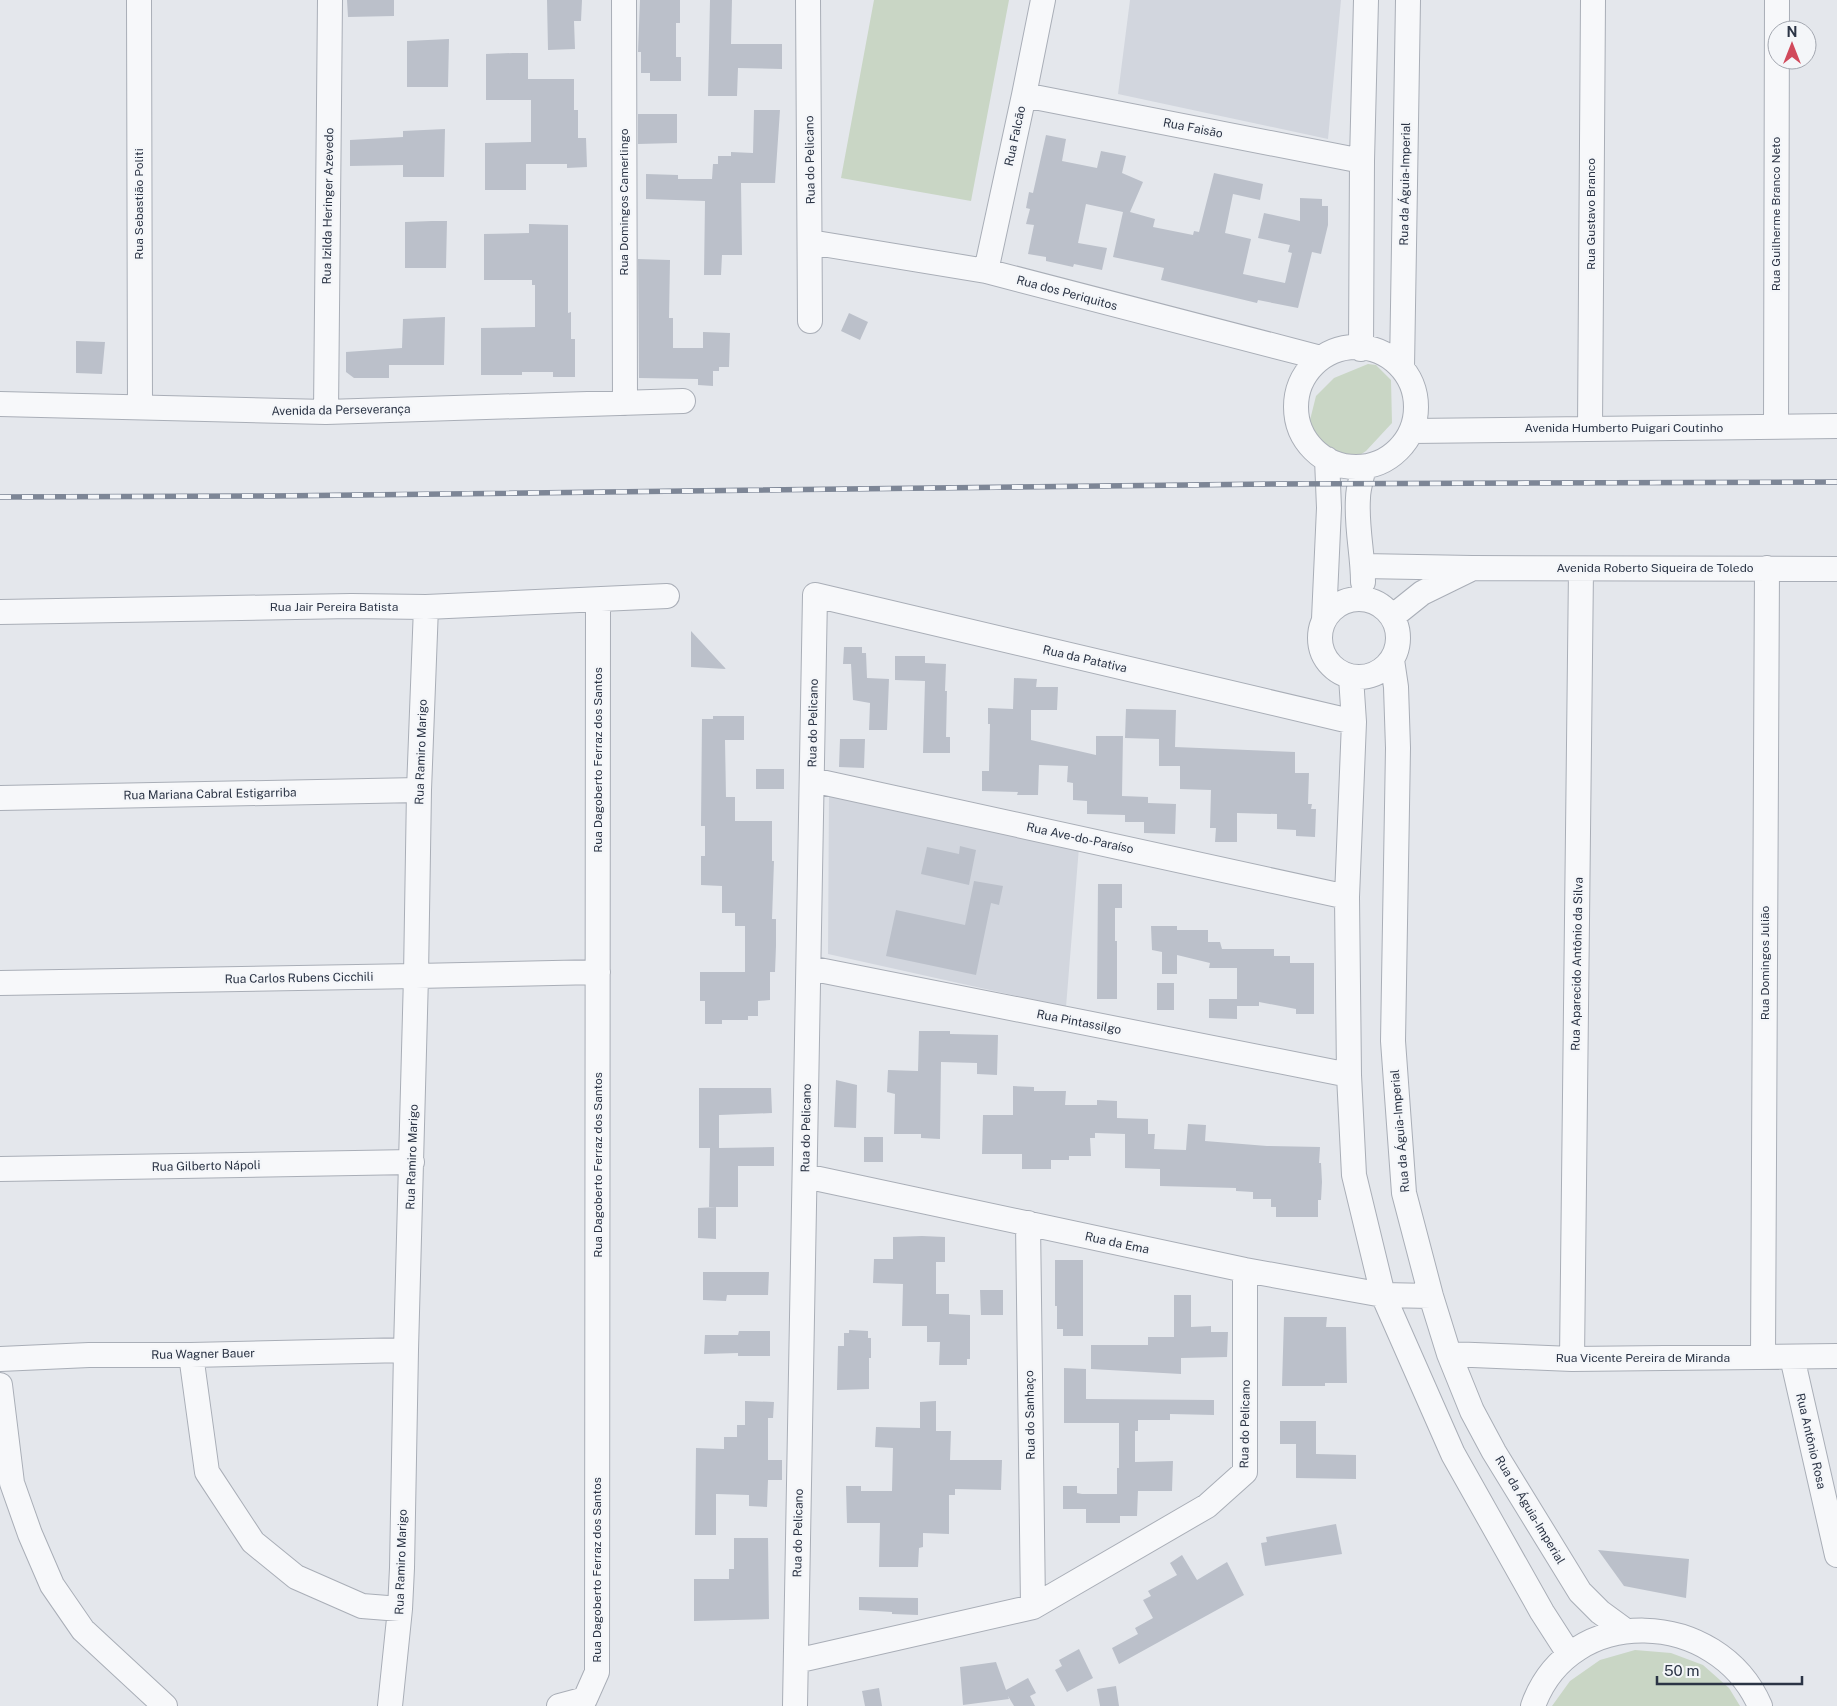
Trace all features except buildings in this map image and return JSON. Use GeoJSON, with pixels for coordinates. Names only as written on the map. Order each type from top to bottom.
{"type":"FeatureCollection","features":[{"type":"Feature","properties":{"kind":"street","name":"Rua Sebastião Politi"},"geometry":{"type":"LineString","coordinates":[[139,0],[140,407]]}},
{"type":"Feature","properties":{"kind":"street","name":"Rua Izilda Heringer Azevedo"},"geometry":{"type":"LineString","coordinates":[[326,412],[330,0]]}},
{"type":"Feature","properties":{"kind":"street","name":"Rua Domingos Camerlingo"},"geometry":{"type":"LineString","coordinates":[[624,0],[625,403]]}},
{"type":"Feature","properties":{"kind":"street","name":"Rua do Pelicano"},"geometry":{"type":"LineString","coordinates":[[808,0],[810,321]]}},
{"type":"Feature","properties":{"kind":"street","name":"Rua Falcão"},"geometry":{"type":"LineString","coordinates":[[986,272],[1043,0]]}},
{"type":"Feature","properties":{"kind":"street"},"geometry":{"type":"LineString","coordinates":[[1361,349],[1362,161],[1366,0]]}},
{"type":"Feature","properties":{"kind":"street","name":"Rua da Águia-Imperial"},"geometry":{"type":"LineString","coordinates":[[1402,368],[1408,0]]}},
{"type":"Feature","properties":{"kind":"street","name":"Rua Gustavo Branco"},"geometry":{"type":"LineString","coordinates":[[1590,428],[1593,0]]}},
{"type":"Feature","properties":{"kind":"street","name":"Rua Guilherme Branco Neto"},"geometry":{"type":"LineString","coordinates":[[1776,427],[1777,0]]}},
{"type":"Feature","properties":{"kind":"street","name":"Rua Faisão"},"geometry":{"type":"LineString","coordinates":[[1024,95],[1362,161]]}},
{"type":"Feature","properties":{"kind":"street","name":"Rua dos Periquitos"},"geometry":{"type":"LineString","coordinates":[[810,242],[986,272],[1321,358]]}},
{"type":"Feature","properties":{"kind":"street"},"geometry":{"type":"LineString","coordinates":[[1361,349],[1379,352],[1392,359],[1402,368],[1412,383],[1416,400],[1416,418],[1412,431],[1399,450],[1384,461],[1364,467],[1346,466],[1326,459],[1311,447],[1300,430],[1296,410],[1298,390],[1307,372],[1321,358],[1335,351],[1361,349]]}},
{"type":"Feature","properties":{"kind":"street","name":"Avenida da Perseverança"},"geometry":{"type":"LineString","coordinates":[[0,404],[326,412],[683,402]]}},
{"type":"Feature","properties":{"kind":"street","name":"Avenida Humberto Puigari Coutinho"},"geometry":{"type":"LineString","coordinates":[[1412,431],[1837,426]]}},
{"type":"Feature","properties":{"kind":"street"},"geometry":{"type":"LineString","coordinates":[[1324,619],[1331,610],[1341,603],[1352,599],[1364,599],[1380,605],[1392,617],[1397,627],[1399,638],[1397,650],[1392,660],[1384,669],[1374,675],[1363,678],[1351,677],[1340,673],[1330,665],[1323,655],[1319,643],[1320,630],[1324,619],[1330,508],[1326,459]]}},
{"type":"Feature","properties":{"kind":"street"},"geometry":{"type":"LineString","coordinates":[[1364,467],[1358,497],[1364,599]]}},
{"type":"Feature","properties":{"kind":"street","name":"Avenida Roberto Siqueira de Toledo"},"geometry":{"type":"LineString","coordinates":[[1363,566],[1582,569],[1837,569]]}},
{"type":"Feature","properties":{"kind":"street","name":"Avenida Roberto Siqueira de Toledo"},"geometry":{"type":"LineString","coordinates":[[1392,617],[1422,593],[1472,568]]}},
{"type":"Feature","properties":{"kind":"street","name":"Rua Domingos Julião"},"geometry":{"type":"LineString","coordinates":[[1763,1357],[1767,568]]}},
{"type":"Feature","properties":{"kind":"street","name":"Rua Aparecido Antônio da Silva"},"geometry":{"type":"LineString","coordinates":[[1572,1359],[1582,569]]}},
{"type":"Feature","properties":{"kind":"street","name":"Rua Jair Pereira Batista"},"geometry":{"type":"LineString","coordinates":[[0,612],[350,606],[426,607],[667,596]]}},
{"type":"Feature","properties":{"kind":"street","name":"Rua do Pelicano"},"geometry":{"type":"LineString","coordinates":[[795,1706],[816,596]]}},
{"type":"Feature","properties":{"kind":"street","name":"Rua da Patativa"},"geometry":{"type":"LineString","coordinates":[[816,596],[1354,722]]}},
{"type":"Feature","properties":{"kind":"street","name":"Rua Dagoberto Ferraz dos Santos"},"geometry":{"type":"LineString","coordinates":[[558,1706],[585,1699],[597,1672],[598,600]]}},
{"type":"Feature","properties":{"kind":"street","name":"Rua Ramiro Marigo"},"geometry":{"type":"LineString","coordinates":[[390,1706],[400,1609],[412,1162],[419,790],[426,607]]}},
{"type":"Feature","properties":{"kind":"street","name":"Rua da Águia-Imperial"},"geometry":{"type":"LineString","coordinates":[[1392,660],[1396,687],[1398,748],[1393,1049],[1404,1192],[1431,1296],[1449,1354],[1472,1411],[1580,1592],[1600,1612],[1626,1630]]}},
{"type":"Feature","properties":{"kind":"street"},"geometry":{"type":"LineString","coordinates":[[1351,677],[1354,722],[1347,897],[1349,1075],[1354,1175],[1383,1295],[1453,1454],[1542,1612],[1569,1654]]}},
{"type":"Feature","properties":{"kind":"street","name":"Rua Ave-do-Paraíso"},"geometry":{"type":"LineString","coordinates":[[812,780],[1347,897]]}},
{"type":"Feature","properties":{"kind":"street","name":"Rua Mariana Cabral Estigarriba"},"geometry":{"type":"LineString","coordinates":[[0,798],[419,790]]}},
{"type":"Feature","properties":{"kind":"street","name":"Rua Pintassilgo"},"geometry":{"type":"LineString","coordinates":[[809,968],[1349,1075]]}},
{"type":"Feature","properties":{"kind":"street","name":"Rua Carlos Rubens Cicchili"},"geometry":{"type":"LineString","coordinates":[[0,983],[598,972]]}},
{"type":"Feature","properties":{"kind":"street","name":"Rua Gilberto Nápoli"},"geometry":{"type":"LineString","coordinates":[[0,1169],[412,1162]]}},
{"type":"Feature","properties":{"kind":"street","name":"Rua da Ema"},"geometry":{"type":"LineString","coordinates":[[805,1176],[1246,1270],[1383,1295],[1431,1296]]}},
{"type":"Feature","properties":{"kind":"street","name":"Rua do Sanhaço"},"geometry":{"type":"LineString","coordinates":[[1028,1223],[1032,1606]]}},
{"type":"Feature","properties":{"kind":"street","name":"Rua do Pelicano"},"geometry":{"type":"LineString","coordinates":[[796,1661],[1032,1606],[1207,1506],[1246,1472],[1246,1270]]}},
{"type":"Feature","properties":{"kind":"street","name":"Rua Wagner Bauer"},"geometry":{"type":"LineString","coordinates":[[0,1359],[89,1355],[191,1355],[406,1350]]}},
{"type":"Feature","properties":{"kind":"street","name":"Rua Vicente Pereira de Miranda"},"geometry":{"type":"LineString","coordinates":[[1449,1354],[1572,1359],[1837,1356]]}},
{"type":"Feature","properties":{"kind":"street"},"geometry":{"type":"LineString","coordinates":[[191,1355],[207,1472],[253,1542],[296,1577],[362,1606],[400,1609]]}},
{"type":"Feature","properties":{"kind":"street","name":"Rua Antônio Rosa"},"geometry":{"type":"LineString","coordinates":[[1792,1357],[1837,1555]]}},
{"type":"Feature","properties":{"kind":"street"},"geometry":{"type":"LineString","coordinates":[[0,1385],[12,1483],[30,1534],[52,1585],[84,1630],[165,1706]]}},
{"type":"Feature","properties":{"kind":"street"},"geometry":{"type":"LineString","coordinates":[[1533,1706],[1538,1692],[1553,1670],[1569,1654],[1591,1642],[1626,1630],[1664,1632],[1699,1642],[1729,1662],[1753,1690],[1760,1706]]}},
{"type":"Feature","properties":{"kind":"shaded area"},"geometry":{"type":"Polygon","coordinates":[[[1130,0],[1341,0],[1328,139],[1118,94],[1130,0]]]}},
{"type":"Feature","properties":{"kind":"shaded area"},"geometry":{"type":"Polygon","coordinates":[[[829,794],[1079,847],[1066,1007],[828,954],[829,794]]]}},
{"type":"Feature","properties":{"kind":"green space"},"geometry":{"type":"Polygon","coordinates":[[[874,0],[1009,0],[971,201],[841,178],[874,0]]]}},
{"type":"Feature","properties":{"kind":"green space"},"geometry":{"type":"Polygon","coordinates":[[[1368,364],[1376,365],[1391,380],[1392,423],[1366,451],[1352,460],[1336,454],[1316,441],[1310,420],[1316,396],[1334,378],[1368,364]]]}},
{"type":"Feature","properties":{"kind":"green space"},"geometry":{"type":"Polygon","coordinates":[[[1635,1650],[1671,1653],[1703,1665],[1729,1688],[1740,1706],[1552,1706],[1570,1681],[1600,1660],[1635,1650]]]}},
{"type":"Feature","properties":{"kind":"railway"},"geometry":{"type":"LineString","coordinates":[[0,497],[271,496],[1272,484],[1837,482]]}}]}
